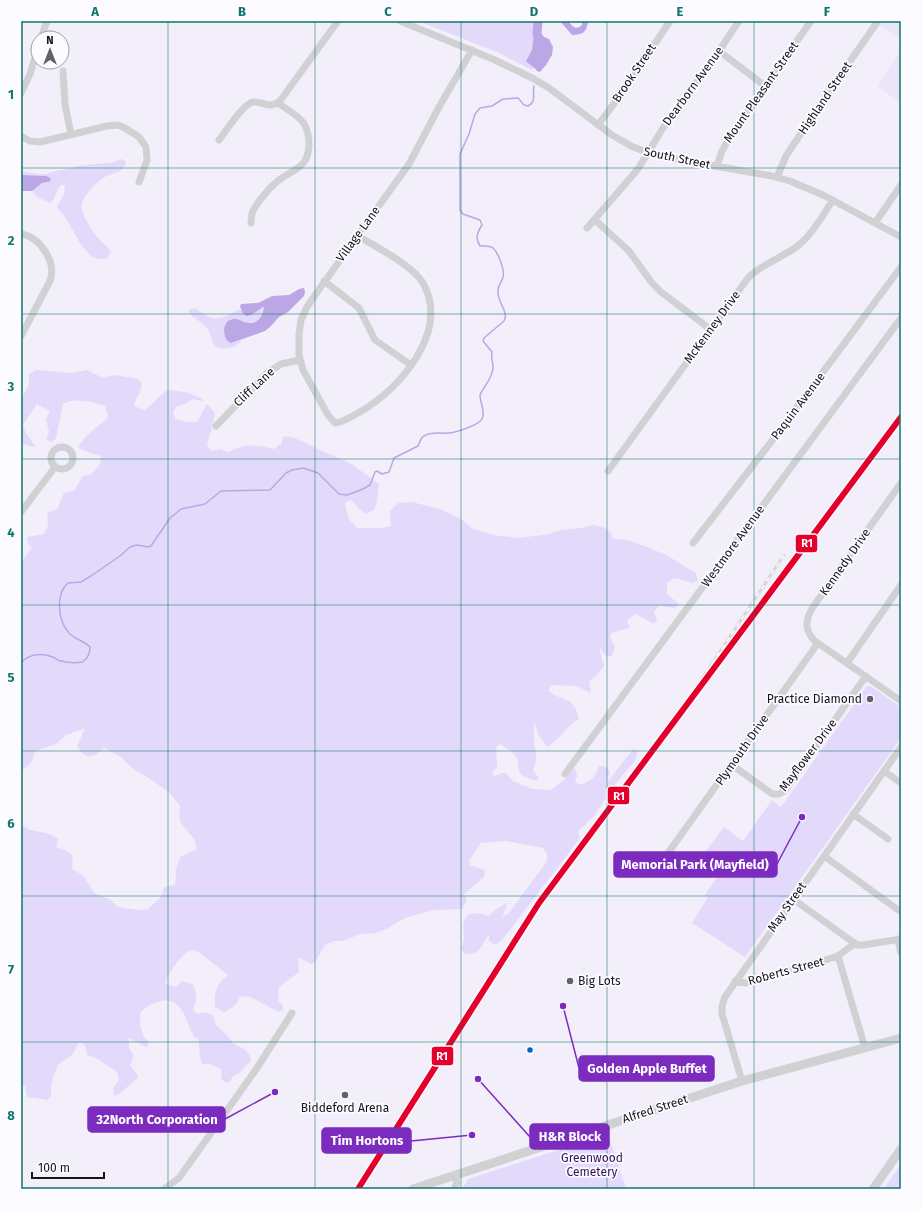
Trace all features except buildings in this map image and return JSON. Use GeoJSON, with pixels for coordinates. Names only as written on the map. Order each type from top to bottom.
{"type":"FeatureCollection","features":[{"type":"Feature","properties":{"kind":"main road","name":"Alfred Street"},"geometry":{"type":"LineString","coordinates":[[412,1189],[427,1187],[454,1175],[742,1081],[901,1038]]}},
{"type":"Feature","properties":{"kind":"main road"},"geometry":{"type":"LineString","coordinates":[[873,1189],[901,1149]]}},
{"type":"Feature","properties":{"kind":"street"},"geometry":{"type":"LineString","coordinates":[[219,140],[248,104],[256,102],[270,105],[278,103],[338,21]]}},
{"type":"Feature","properties":{"kind":"street","name":"South Street"},"geometry":{"type":"LineString","coordinates":[[400,21],[472,50],[532,78],[549,88],[598,125],[625,143],[649,153],[777,177],[802,185],[901,237]]}},
{"type":"Feature","properties":{"kind":"street","name":"Brook Street"},"geometry":{"type":"LineString","coordinates":[[598,125],[622,93],[670,21]]}},
{"type":"Feature","properties":{"kind":"street","name":"Dearborn Avenue"},"geometry":{"type":"LineString","coordinates":[[587,228],[628,182],[649,153],[663,128],[739,21]]}},
{"type":"Feature","properties":{"kind":"street","name":"Mount Pleasant Street"},"geometry":{"type":"LineString","coordinates":[[717,166],[726,142],[811,21]]}},
{"type":"Feature","properties":{"kind":"street","name":"Highland Street"},"geometry":{"type":"LineString","coordinates":[[777,177],[786,156],[878,21]]}},
{"type":"Feature","properties":{"kind":"street","name":"Village Lane"},"geometry":{"type":"LineString","coordinates":[[411,365],[394,386],[376,401],[346,420],[335,423],[328,416],[303,370],[300,360],[299,334],[301,320],[306,308],[324,281],[413,158],[439,107],[472,50]]}},
{"type":"Feature","properties":{"kind":"street"},"geometry":{"type":"LineString","coordinates":[[719,51],[765,86]]}},
{"type":"Feature","properties":{"kind":"street"},"geometry":{"type":"LineString","coordinates":[[21,93],[31,70]]}},
{"type":"Feature","properties":{"kind":"street"},"geometry":{"type":"LineString","coordinates":[[63,71],[65,104],[71,134]]}},
{"type":"Feature","properties":{"kind":"street"},"geometry":{"type":"LineString","coordinates":[[251,223],[252,211],[257,204],[280,179],[302,165],[308,150],[309,139],[306,124],[278,103]]}},
{"type":"Feature","properties":{"kind":"street"},"geometry":{"type":"LineString","coordinates":[[21,136],[30,141],[40,142],[115,125],[125,128],[133,132],[144,143],[147,154],[146,164],[139,182]]}},
{"type":"Feature","properties":{"kind":"street"},"geometry":{"type":"LineString","coordinates":[[875,223],[901,185]]}},
{"type":"Feature","properties":{"kind":"street","name":"McKenney Drive"},"geometry":{"type":"LineString","coordinates":[[608,471],[748,278],[761,267],[799,245],[833,200]]}},
{"type":"Feature","properties":{"kind":"street"},"geometry":{"type":"LineString","coordinates":[[595,220],[629,251],[652,283],[661,292],[710,329]]}},
{"type":"Feature","properties":{"kind":"street"},"geometry":{"type":"LineString","coordinates":[[21,234],[31,238],[39,245],[48,257],[52,270],[50,281],[21,336]]}},
{"type":"Feature","properties":{"kind":"street"},"geometry":{"type":"LineString","coordinates":[[324,281],[359,308],[375,340],[411,365],[422,347],[430,324],[432,313],[431,303],[427,291],[423,282],[416,273],[357,235]]}},
{"type":"Feature","properties":{"kind":"street","name":"Paquin Avenue"},"geometry":{"type":"LineString","coordinates":[[693,544],[901,267]]}},
{"type":"Feature","properties":{"kind":"street","name":"Westmore Avenue"},"geometry":{"type":"LineString","coordinates":[[565,774],[901,318]]}},
{"type":"Feature","properties":{"kind":"street","name":"Cliff Lane"},"geometry":{"type":"LineString","coordinates":[[216,426],[267,373],[281,364],[300,360]]}},
{"type":"Feature","properties":{"kind":"street"},"geometry":{"type":"LineString","coordinates":[[21,512],[55,467]]}},
{"type":"Feature","properties":{"kind":"street","name":"Kennedy Drive"},"geometry":{"type":"LineString","coordinates":[[817,645],[807,628],[806,621],[808,615],[901,483]]}},
{"type":"Feature","properties":{"kind":"street"},"geometry":{"type":"LineString","coordinates":[[847,663],[901,585]]}},
{"type":"Feature","properties":{"kind":"street"},"geometry":{"type":"LineString","coordinates":[[817,645],[847,663],[901,701]]}},
{"type":"Feature","properties":{"kind":"street","name":"Plymouth Drive"},"geometry":{"type":"LineString","coordinates":[[668,853],[817,645]]}},
{"type":"Feature","properties":{"kind":"street","name":"Mayflower Drive"},"geometry":{"type":"LineString","coordinates":[[732,765],[771,793],[778,795],[786,789],[866,676]]}},
{"type":"Feature","properties":{"kind":"street","name":"May Street"},"geometry":{"type":"LineString","coordinates":[[742,1081],[722,1012],[722,1004],[725,997],[901,747]]}},
{"type":"Feature","properties":{"kind":"street"},"geometry":{"type":"LineString","coordinates":[[884,771],[901,783]]}},
{"type":"Feature","properties":{"kind":"street"},"geometry":{"type":"LineString","coordinates":[[853,814],[888,839]]}},
{"type":"Feature","properties":{"kind":"street"},"geometry":{"type":"LineString","coordinates":[[824,856],[901,912]]}},
{"type":"Feature","properties":{"kind":"street"},"geometry":{"type":"LineString","coordinates":[[793,900],[855,944],[863,945],[899,939],[901,953]]}},
{"type":"Feature","properties":{"kind":"street","name":"Roberts Street"},"geometry":{"type":"LineString","coordinates":[[735,981],[746,983],[838,956],[855,944]]}},
{"type":"Feature","properties":{"kind":"street","name":"Roberts Street"},"geometry":{"type":"LineString","coordinates":[[838,956],[865,1048]]}},
{"type":"Feature","properties":{"kind":"street"},"geometry":{"type":"LineString","coordinates":[[172,1189],[257,1068],[292,1013]]}},
{"type":"Feature","properties":{"kind":"street"},"geometry":{"type":"LineString","coordinates":[[454,1175],[457,1183],[454,1189]]}},
{"type":"Feature","properties":{"kind":"street"},"geometry":{"type":"LineString","coordinates":[[164,1189],[179,1178]]}},
{"type":"Feature","properties":{"kind":"shaded area"},"geometry":{"type":"Polygon","coordinates":[[[560,21],[568,21],[573,26],[578,28],[582,25],[582,21],[588,21],[587,28],[584,32],[572,35],[560,21]]]}},
{"type":"Feature","properties":{"kind":"shaded area"},"geometry":{"type":"Polygon","coordinates":[[[880,21],[896,21],[901,24],[901,40],[878,24],[880,21]]]}},
{"type":"Feature","properties":{"kind":"shaded area"},"geometry":{"type":"Polygon","coordinates":[[[537,34],[549,39],[553,47],[552,55],[540,72],[526,61],[532,50],[534,35],[537,34]]]}},
{"type":"Feature","properties":{"kind":"shaded area"},"geometry":{"type":"Polygon","coordinates":[[[901,50],[901,103],[877,86],[901,50]]]}},
{"type":"Feature","properties":{"kind":"shaded area"},"geometry":{"type":"Polygon","coordinates":[[[21,175],[47,176],[51,180],[49,182],[42,183],[32,191],[21,191],[21,175]]]}},
{"type":"Feature","properties":{"kind":"shaded area"},"geometry":{"type":"Polygon","coordinates":[[[304,288],[304,296],[288,312],[279,317],[265,331],[230,343],[226,339],[224,328],[229,320],[236,319],[246,323],[252,323],[260,319],[264,307],[251,315],[246,316],[242,312],[240,306],[241,304],[258,303],[272,296],[289,295],[299,289],[304,288]]]}},
{"type":"Feature","properties":{"kind":"green space"},"geometry":{"type":"Polygon","coordinates":[[[424,21],[536,21],[534,34],[542,45],[532,70],[497,52],[423,23],[424,21]]]}},
{"type":"Feature","properties":{"kind":"green space"},"geometry":{"type":"Polygon","coordinates":[[[120,159],[126,162],[122,169],[105,177],[95,184],[85,196],[82,205],[83,212],[90,227],[111,253],[107,258],[100,259],[93,257],[82,246],[67,220],[57,207],[64,194],[65,185],[61,185],[54,199],[50,203],[37,197],[32,191],[42,183],[48,183],[47,176],[21,175],[21,171],[47,174],[77,166],[114,162],[120,159]]]}},
{"type":"Feature","properties":{"kind":"green space"},"geometry":{"type":"Polygon","coordinates":[[[263,307],[263,314],[257,322],[247,323],[230,319],[225,324],[224,334],[234,342],[242,340],[236,346],[229,348],[218,348],[215,346],[206,327],[189,313],[189,310],[196,308],[208,316],[218,318],[228,316],[240,309],[242,312],[257,310],[263,307]]]}},
{"type":"Feature","properties":{"kind":"green space"},"geometry":{"type":"Polygon","coordinates":[[[36,370],[71,373],[87,370],[103,378],[115,375],[139,379],[141,389],[134,406],[145,410],[167,390],[191,394],[205,401],[193,399],[185,404],[177,406],[173,412],[175,419],[188,422],[197,422],[207,404],[215,413],[207,444],[211,451],[220,449],[229,452],[245,446],[274,449],[281,444],[284,436],[295,438],[350,463],[379,484],[377,502],[374,510],[366,514],[358,508],[352,500],[345,502],[348,516],[357,528],[382,528],[391,526],[390,511],[398,503],[412,502],[440,509],[461,519],[473,529],[493,535],[518,538],[550,534],[560,530],[593,525],[604,527],[611,533],[612,538],[627,540],[668,556],[696,573],[698,580],[693,583],[674,578],[667,583],[667,594],[679,604],[675,608],[659,606],[654,612],[657,620],[654,624],[636,614],[627,620],[630,628],[611,633],[610,637],[615,647],[612,656],[607,657],[599,647],[604,666],[589,682],[591,693],[576,686],[551,685],[549,691],[571,703],[577,712],[579,720],[575,721],[547,747],[538,734],[535,723],[534,735],[536,759],[533,770],[539,778],[536,781],[521,775],[517,759],[511,752],[500,744],[496,748],[497,768],[492,772],[495,776],[505,772],[513,781],[532,789],[551,790],[565,779],[570,771],[575,768],[577,775],[575,782],[581,785],[593,778],[599,766],[604,766],[610,772],[605,785],[634,748],[638,752],[634,762],[613,787],[595,815],[578,832],[580,838],[503,939],[495,945],[489,941],[489,934],[478,951],[465,954],[461,948],[464,938],[464,922],[469,914],[478,913],[489,916],[495,910],[508,902],[502,917],[509,913],[547,861],[547,854],[543,848],[506,841],[481,843],[469,861],[470,865],[485,870],[484,877],[464,894],[467,901],[462,909],[434,910],[405,918],[376,933],[361,934],[342,941],[334,941],[325,945],[315,962],[311,964],[298,957],[299,972],[279,987],[278,1000],[283,1006],[283,1010],[279,1012],[250,997],[240,996],[234,1006],[227,1011],[224,1012],[215,1007],[215,997],[218,985],[228,975],[197,951],[190,950],[182,957],[175,965],[165,984],[176,987],[182,981],[192,984],[196,996],[193,1010],[198,1014],[206,1012],[213,1016],[216,1025],[233,1043],[244,1049],[249,1054],[251,1061],[226,1083],[221,1079],[222,1070],[210,1064],[203,1064],[201,1061],[198,1039],[194,1037],[183,1012],[174,1003],[162,1001],[148,1006],[141,1012],[141,1028],[149,1042],[146,1047],[129,1038],[129,1048],[134,1056],[130,1065],[139,1077],[119,1094],[114,1096],[113,1088],[119,1080],[117,1072],[96,1058],[87,1055],[85,1045],[79,1042],[73,1054],[58,1065],[53,1077],[51,1096],[48,1100],[27,1097],[25,1086],[22,1086],[21,1088],[21,824],[29,829],[48,834],[58,839],[56,847],[67,851],[73,856],[72,869],[84,876],[94,893],[110,900],[118,907],[139,910],[148,909],[160,898],[164,887],[175,885],[176,870],[180,857],[197,849],[194,839],[181,823],[179,817],[180,806],[170,793],[133,769],[121,757],[104,748],[97,754],[88,757],[82,753],[77,746],[85,728],[66,735],[56,744],[35,751],[31,763],[21,771],[21,562],[32,548],[28,544],[27,537],[44,534],[48,526],[47,513],[57,509],[64,493],[75,490],[82,476],[92,474],[100,464],[101,456],[78,447],[95,428],[108,417],[105,406],[84,401],[67,402],[63,404],[56,439],[51,442],[46,439],[49,432],[46,420],[50,411],[37,404],[23,425],[25,431],[36,447],[21,444],[21,399],[29,385],[29,374],[36,370]]]}},
{"type":"Feature","properties":{"kind":"green space"},"geometry":{"type":"Polygon","coordinates":[[[867,686],[872,687],[901,707],[901,738],[745,957],[692,923],[708,897],[705,895],[718,876],[698,862],[724,827],[743,841],[772,800],[781,807],[867,686]]]}},
{"type":"Feature","properties":{"kind":"green space","name":"Greenwood Cemetery"},"geometry":{"type":"Polygon","coordinates":[[[608,1134],[626,1189],[462,1189],[468,1179],[608,1134]]]}},
{"type":"Feature","properties":{"kind":"green space"},"geometry":{"type":"Polygon","coordinates":[[[901,1164],[901,1189],[884,1189],[901,1164]]]}},
{"type":"Feature","properties":{"kind":"waterway"},"geometry":{"type":"LineString","coordinates":[[538,21],[537,34],[542,44]]}},
{"type":"Feature","properties":{"kind":"waterway"},"geometry":{"type":"LineString","coordinates":[[21,663],[31,656],[36,655],[49,656],[59,661],[72,663],[83,662],[89,654],[90,647],[69,633],[65,628],[60,615],[60,600],[64,588],[68,583],[81,582],[91,576],[120,556],[130,547],[137,545],[148,547],[151,546],[170,518],[181,509],[205,504],[221,491],[270,490],[286,473],[303,468],[318,473],[339,494],[347,495],[370,485],[375,472],[377,471],[382,474],[389,472],[394,458],[418,446],[421,439],[427,434],[456,432],[472,426],[482,419],[483,410],[480,395],[493,369],[492,352],[483,341],[484,338],[504,321],[505,314],[498,296],[503,270],[495,250],[490,246],[480,246],[478,243],[477,236],[482,225],[480,220],[463,214],[460,210],[460,154],[469,134],[475,114],[480,108],[492,106],[503,99],[518,98],[524,105],[528,106],[533,100],[534,86]]}},
{"type":"Feature","properties":{"kind":"waterway"},"geometry":{"type":"LineString","coordinates":[[21,688],[21,695]]}},
{"type":"Feature","properties":{"kind":"railway"},"geometry":{"type":"LineString","coordinates":[[662,739],[784,555]]}},
{"type":"Feature","properties":{"kind":"transit line","name":"R1"},"geometry":{"type":"LineString","coordinates":[[358,1189],[539,903],[901,417]]}},
{"type":"Feature","properties":{"kind":"place","name":"Practice Diamond"},"geometry":{"type":"Point","coordinates":[870,699]}},
{"type":"Feature","properties":{"kind":"place","name":"Memorial Park (Mayfield)"},"geometry":{"type":"Point","coordinates":[802,817]}},
{"type":"Feature","properties":{"kind":"place","name":"Big Lots"},"geometry":{"type":"Point","coordinates":[570,981]}},
{"type":"Feature","properties":{"kind":"place","name":"Golden Apple Buffet"},"geometry":{"type":"Point","coordinates":[563,1006]}},
{"type":"Feature","properties":{"kind":"place","name":"H&R Block"},"geometry":{"type":"Point","coordinates":[478,1079]}},
{"type":"Feature","properties":{"kind":"place","name":"32North Corporation"},"geometry":{"type":"Point","coordinates":[275,1092]}},
{"type":"Feature","properties":{"kind":"place","name":"Biddeford Arena"},"geometry":{"type":"Point","coordinates":[345,1095]}},
{"type":"Feature","properties":{"kind":"place","name":"Tim Hortons"},"geometry":{"type":"Point","coordinates":[472,1135]}}]}
